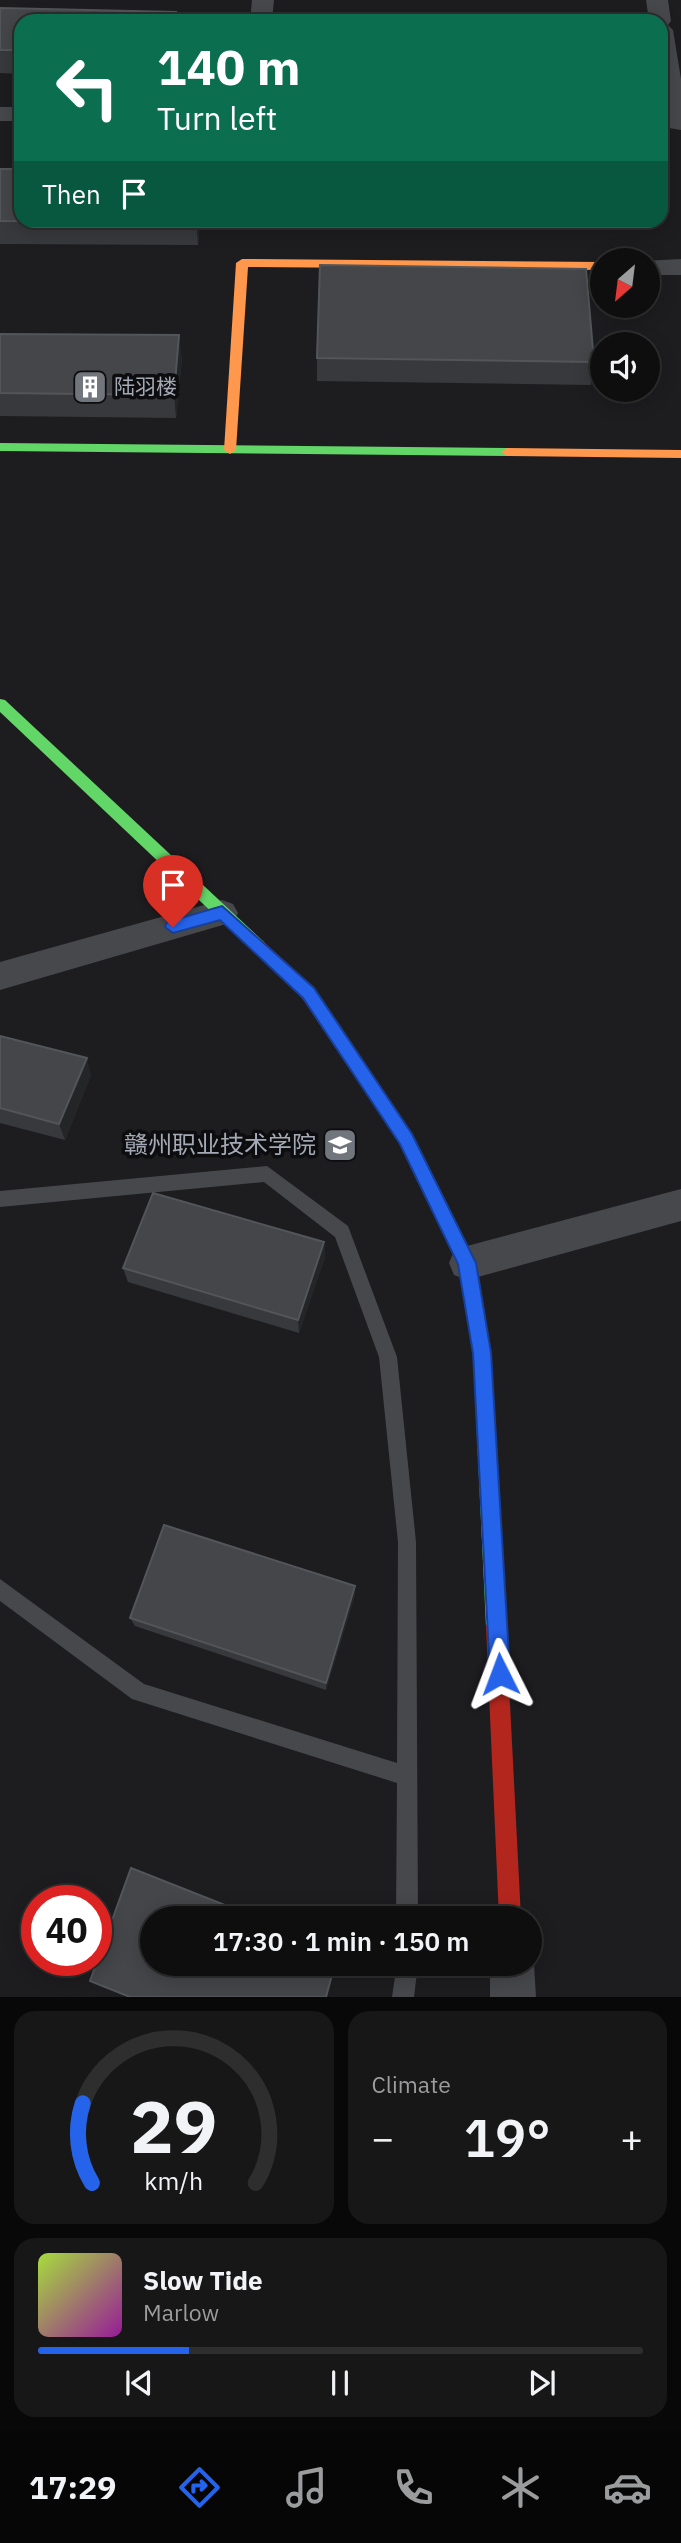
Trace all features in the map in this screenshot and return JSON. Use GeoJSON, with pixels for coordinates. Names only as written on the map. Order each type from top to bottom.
{"type":"FeatureCollection","features":[{"type":"Feature","properties":{"kind":"street"},"geometry":{"type":"LineString","coordinates":[[668,67],[677,123],[681,123]]}},
{"type":"Feature","properties":{"kind":"street"},"geometry":{"type":"LineString","coordinates":[[230,450],[242,263],[590,266]]}},
{"type":"Feature","properties":{"kind":"street"},"geometry":{"type":"LineString","coordinates":[[660,267],[681,267]]}},
{"type":"Feature","properties":{"kind":"street"},"geometry":{"type":"LineString","coordinates":[[0,447],[681,454]]}},
{"type":"Feature","properties":{"kind":"street"},"geometry":{"type":"LineString","coordinates":[[0,704],[308,993],[406,1139],[467,1263],[482,1353],[509,1906]]}},
{"type":"Feature","properties":{"kind":"street"},"geometry":{"type":"LineString","coordinates":[[0,975],[222,913]]}},
{"type":"Feature","properties":{"kind":"street"},"geometry":{"type":"LineString","coordinates":[[467,1263],[681,1205]]}},
{"type":"Feature","properties":{"kind":"street"},"geometry":{"type":"LineString","coordinates":[[512,1976],[513,1997]]}},
{"type":"Feature","properties":{"kind":"lane"},"geometry":{"type":"LineString","coordinates":[[0,1199],[267,1174],[342,1232],[388,1357],[407,1542],[407,1906]]}},
{"type":"Feature","properties":{"kind":"lane"},"geometry":{"type":"LineString","coordinates":[[0,1589],[139,1692],[407,1776]]}},
{"type":"Feature","properties":{"kind":"lane"},"geometry":{"type":"LineString","coordinates":[[403,1997],[406,1976]]}},
{"type":"Feature","properties":{"kind":"shaded area","name":"赣州职业技术学院"},"geometry":{"type":"Polygon","coordinates":[[[0,0],[681,0],[681,1997],[0,1997],[0,0]]]}},
{"type":"Feature","properties":{"kind":"building"},"geometry":{"type":"Polygon","coordinates":[[[0,8],[176,12],[14,14],[14,50],[0,50],[0,8]]]}},
{"type":"Feature","properties":{"kind":"building"},"geometry":{"type":"Polygon","coordinates":[[[0,169],[14,169],[14,221],[0,221],[0,169]]]}},
{"type":"Feature","properties":{"kind":"building"},"geometry":{"type":"Polygon","coordinates":[[[320,265],[586,269],[591,332],[590,362],[317,358],[320,265]]]}},
{"type":"Feature","properties":{"kind":"building","name":"陆羽楼"},"geometry":{"type":"Polygon","coordinates":[[[0,334],[179,335],[174,395],[0,393],[0,334]]]}},
{"type":"Feature","properties":{"kind":"building"},"geometry":{"type":"Polygon","coordinates":[[[0,1036],[87,1058],[59,1124],[0,1108],[0,1036]]]}},
{"type":"Feature","properties":{"kind":"building"},"geometry":{"type":"Polygon","coordinates":[[[153,1193],[324,1242],[298,1320],[123,1268],[153,1193]]]}},
{"type":"Feature","properties":{"kind":"building"},"geometry":{"type":"Polygon","coordinates":[[[164,1525],[355,1586],[326,1683],[130,1618],[164,1525]]]}},
{"type":"Feature","properties":{"kind":"building"},"geometry":{"type":"Polygon","coordinates":[[[131,1868],[228,1906],[140,1906],[140,1976],[332,1976],[326,1997],[130,1997],[90,1981],[92,1976],[112,1976],[112,1920],[131,1868]]]}},
{"type":"Feature","properties":{"kind":"traffic: fast"},"geometry":{"type":"LineString","coordinates":[[0,447],[507,452]]}},
{"type":"Feature","properties":{"kind":"traffic: fast"},"geometry":{"type":"LineString","coordinates":[[0,704],[259,947]]}},
{"type":"Feature","properties":{"kind":"traffic: fast"},"geometry":{"type":"LineString","coordinates":[[450,1229],[467,1263],[482,1353],[496,1626]]}},
{"type":"Feature","properties":{"kind":"traffic: slow"},"geometry":{"type":"LineString","coordinates":[[230,450],[242,263],[590,266]]}},
{"type":"Feature","properties":{"kind":"traffic: slow"},"geometry":{"type":"LineString","coordinates":[[507,452],[681,454]]}},
{"type":"Feature","properties":{"kind":"traffic: jam"},"geometry":{"type":"LineString","coordinates":[[259,947],[308,993],[406,1139],[450,1229]]}},
{"type":"Feature","properties":{"kind":"traffic: jam"},"geometry":{"type":"LineString","coordinates":[[496,1626],[509,1906]]}},
{"type":"Feature","properties":{"kind":"place","name":"陆羽楼"},"geometry":{"type":"Point","coordinates":[90,387]}},
{"type":"Feature","properties":{"kind":"place","name":"赣州职业技术学院"},"geometry":{"type":"Point","coordinates":[340,1145]}},
{"type":"Feature","properties":{"kind":"route"},"geometry":{"type":"LineString","coordinates":[[173,927],[222,913],[308,993],[406,1139],[467,1263],[482,1353],[500,1674]]}}]}
